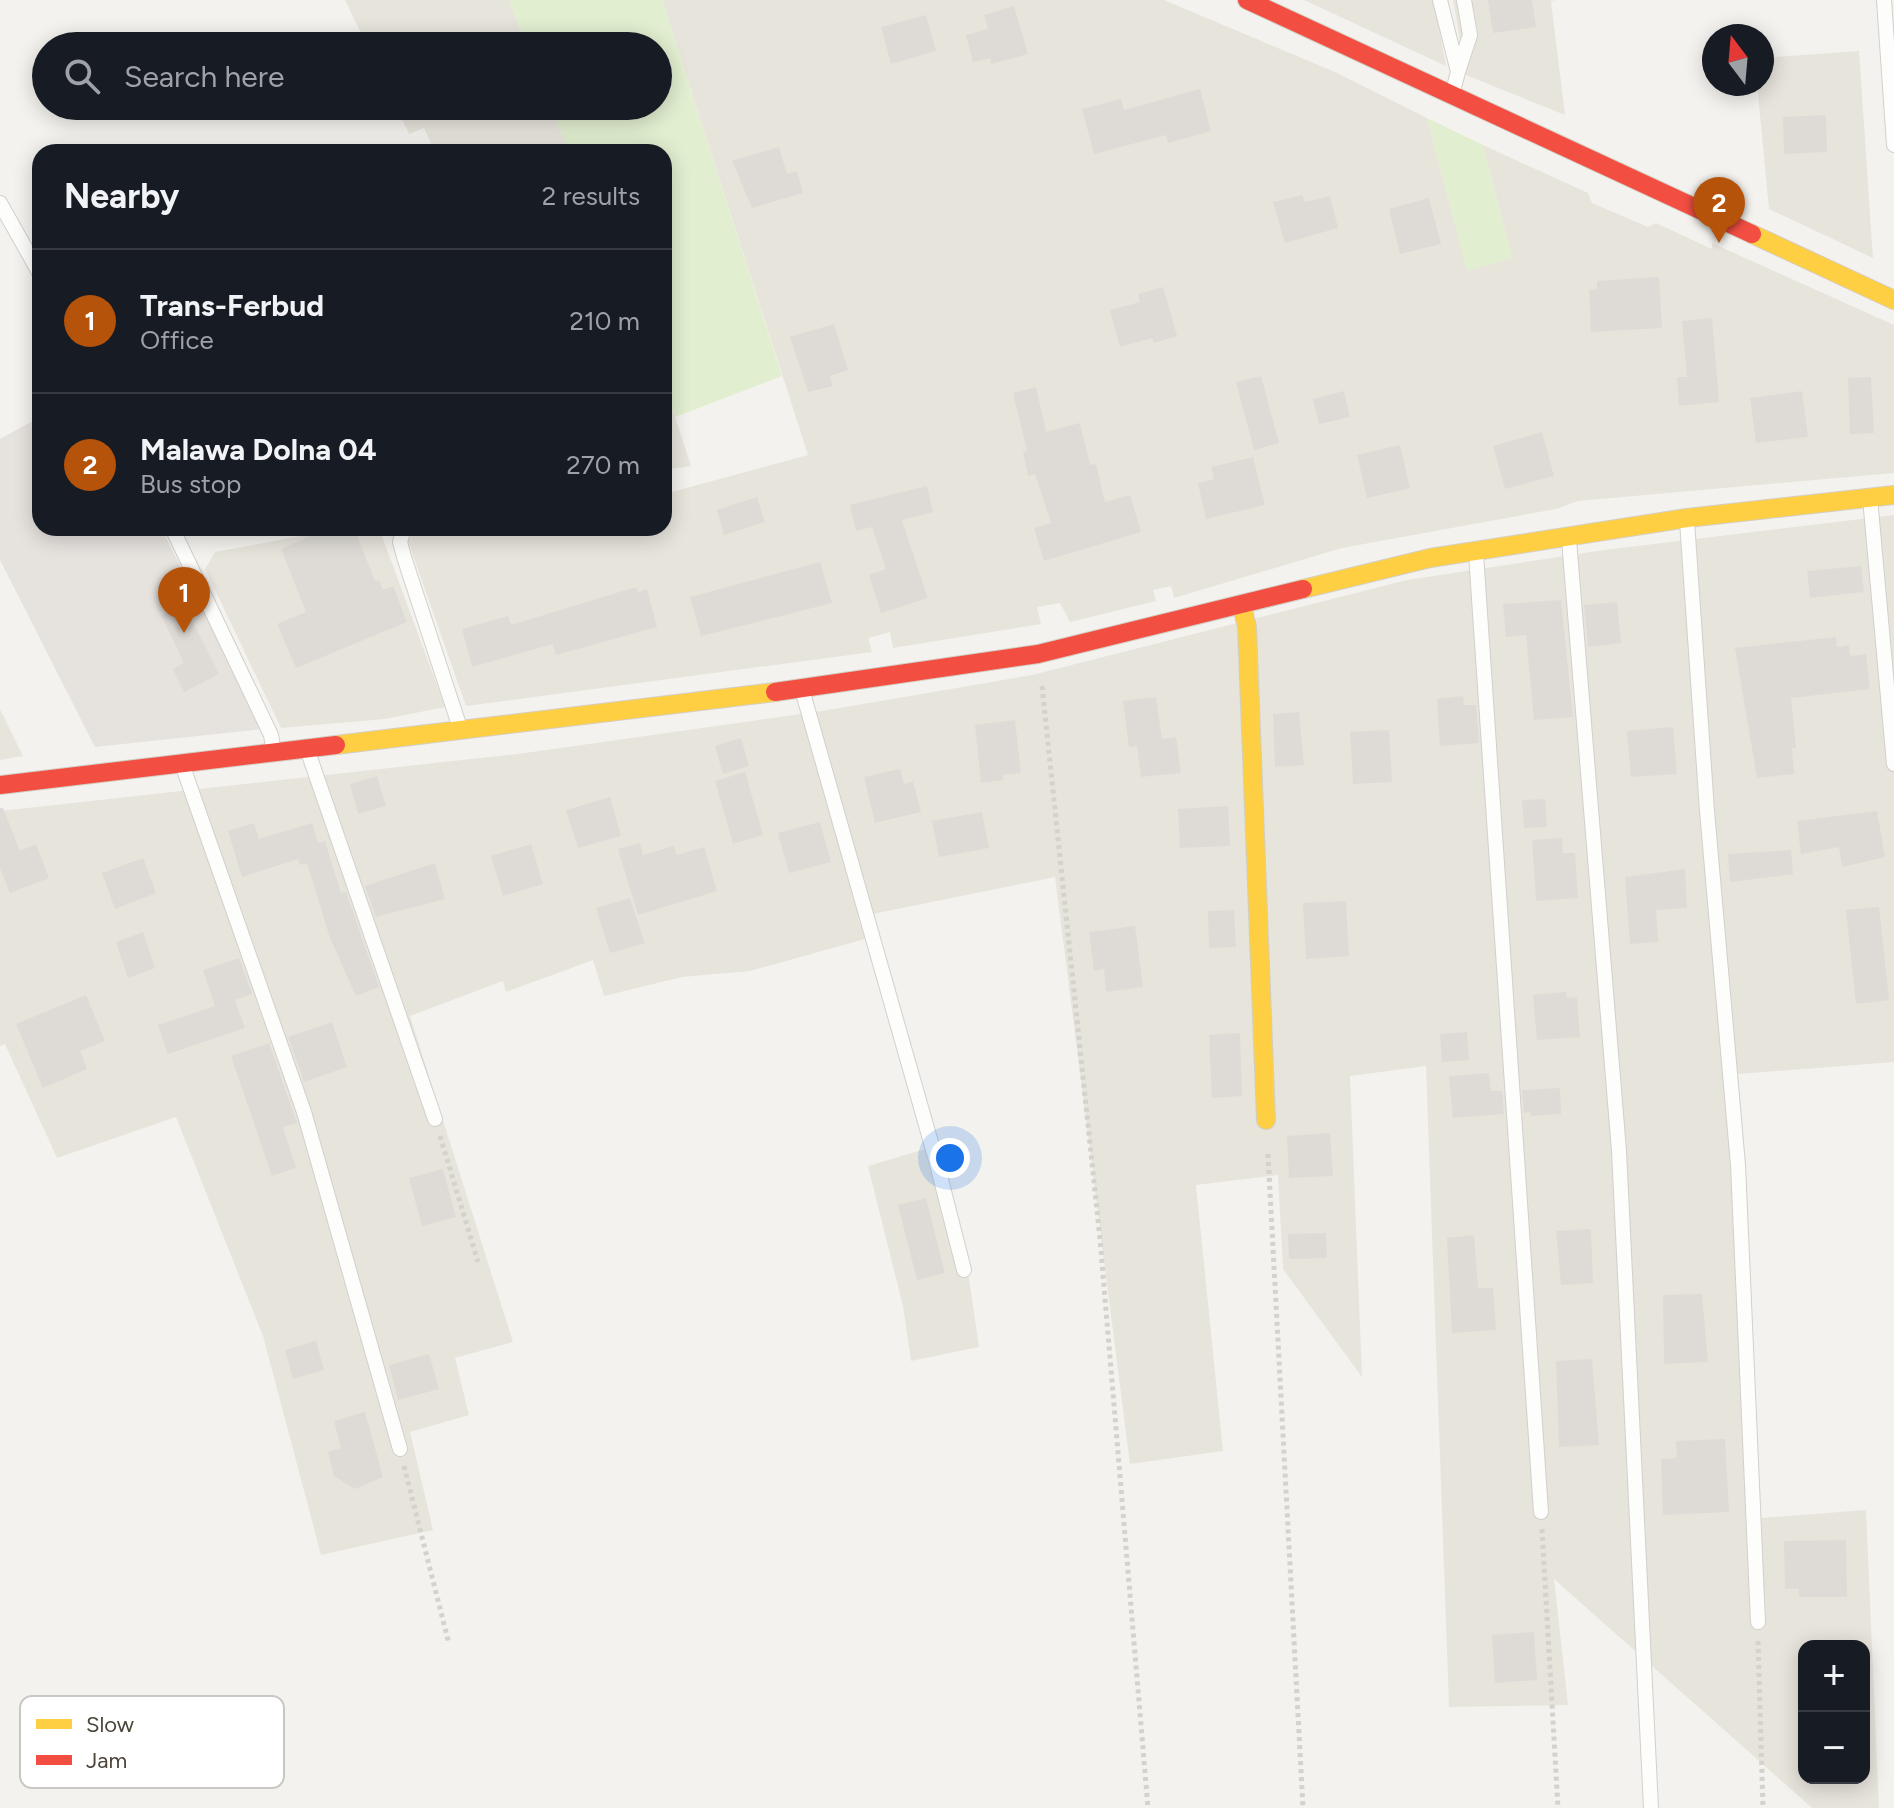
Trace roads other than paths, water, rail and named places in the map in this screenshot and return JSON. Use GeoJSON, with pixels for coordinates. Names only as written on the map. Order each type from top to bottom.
{"type":"FeatureCollection","features":[{"type":"Feature","properties":{"kind":"street"},"geometry":{"type":"LineString","coordinates":[[1247,0],[1275,6],[1452,96],[1894,300]]}},
{"type":"Feature","properties":{"kind":"street"},"geometry":{"type":"LineString","coordinates":[[0,785],[181,761],[462,732],[802,689],[1038,654],[1242,606],[1352,575],[1476,549],[1687,518],[1894,495]]}},
{"type":"Feature","properties":{"kind":"street"},"geometry":{"type":"LineString","coordinates":[[1242,606],[1247,627],[1266,1120]]}},
{"type":"Feature","properties":{"kind":"lane"},"geometry":{"type":"LineString","coordinates":[[1440,0],[1458,72]]}},
{"type":"Feature","properties":{"kind":"lane"},"geometry":{"type":"LineString","coordinates":[[1452,96],[1470,35],[1464,0]]}},
{"type":"Feature","properties":{"kind":"lane"},"geometry":{"type":"LineString","coordinates":[[1884,0],[1894,145]]}},
{"type":"Feature","properties":{"kind":"lane"},"geometry":{"type":"LineString","coordinates":[[0,203],[32,260]]}},
{"type":"Feature","properties":{"kind":"lane"},"geometry":{"type":"LineString","coordinates":[[1870,498],[1894,764]]}},
{"type":"Feature","properties":{"kind":"lane"},"geometry":{"type":"LineString","coordinates":[[1687,518],[1707,811],[1738,1165],[1758,1622]]}},
{"type":"Feature","properties":{"kind":"lane"},"geometry":{"type":"LineString","coordinates":[[1569,535],[1619,1151],[1630,1440],[1645,1645],[1651,1808]]}},
{"type":"Feature","properties":{"kind":"lane"},"geometry":{"type":"LineString","coordinates":[[176,536],[271,735],[273,751]]}},
{"type":"Feature","properties":{"kind":"lane"},"geometry":{"type":"LineString","coordinates":[[402,536],[404,557],[462,732]]}},
{"type":"Feature","properties":{"kind":"lane"},"geometry":{"type":"LineString","coordinates":[[1476,549],[1541,1512]]}},
{"type":"Feature","properties":{"kind":"lane"},"geometry":{"type":"LineString","coordinates":[[802,689],[932,1144],[964,1270]]}},
{"type":"Feature","properties":{"kind":"lane"},"geometry":{"type":"LineString","coordinates":[[307,749],[435,1119]]}},
{"type":"Feature","properties":{"kind":"lane"},"geometry":{"type":"LineString","coordinates":[[181,761],[304,1112],[400,1449]]}},
{"type":"Feature","properties":{"kind":"place","name":"Malawa Dolna 04"},"geometry":{"type":"Point","coordinates":[1719,243]}},
{"type":"Feature","properties":{"kind":"place","name":"Trans-Ferbud"},"geometry":{"type":"Point","coordinates":[184,633]}}]}
